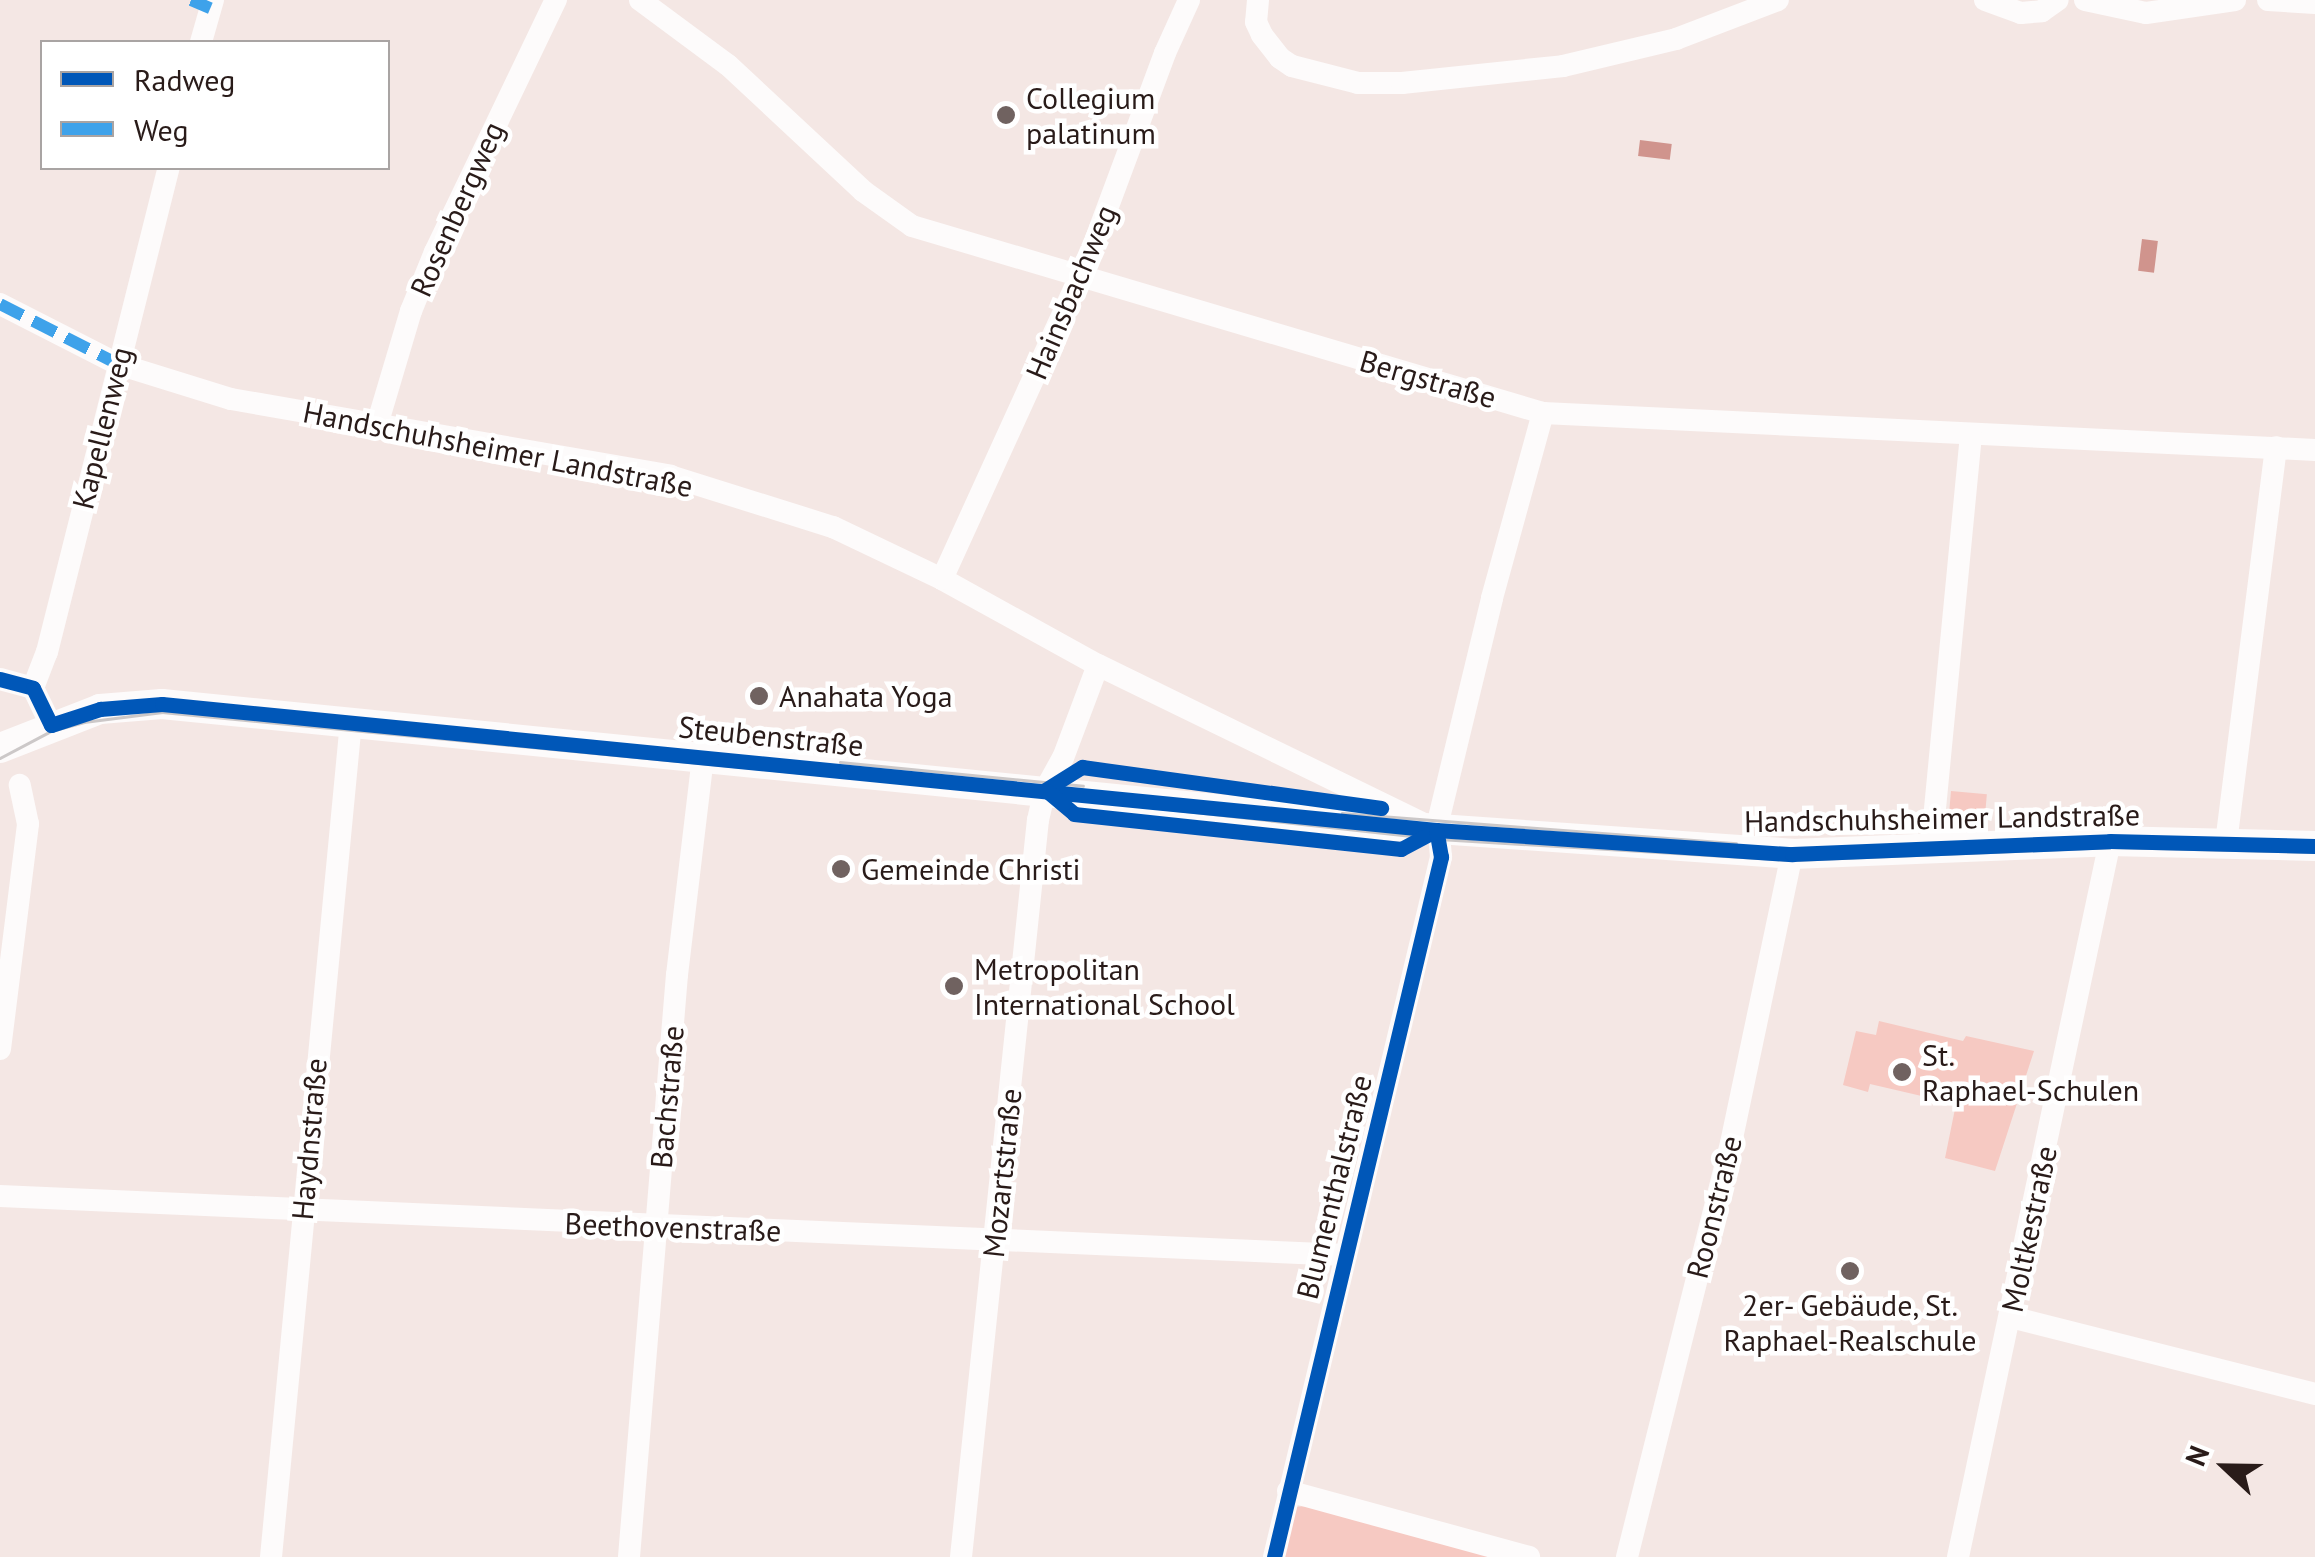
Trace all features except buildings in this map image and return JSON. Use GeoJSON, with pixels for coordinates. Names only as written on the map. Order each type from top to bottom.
{"type":"FeatureCollection","features":[{"type":"Feature","properties":{"kind":"main road","name":"Steubenstraße"},"geometry":{"type":"LineString","coordinates":[[0,748],[100,710],[162,704],[1436,830]]}},
{"type":"Feature","properties":{"kind":"main road","name":"Handschuhsheimer Landstraße"},"geometry":{"type":"LineString","coordinates":[[1436,830],[1792,854],[2110,842],[2315,846]]}},
{"type":"Feature","properties":{"kind":"street","name":"Rosenbergweg"},"geometry":{"type":"LineString","coordinates":[[378,425],[411,311],[435,252],[556,0]]}},
{"type":"Feature","properties":{"kind":"street","name":"Bergstraße"},"geometry":{"type":"LineString","coordinates":[[640,0],[728,64],[888,211],[951,240],[1543,413],[2315,450]]}},
{"type":"Feature","properties":{"kind":"street","name":"Hainsbachweg"},"geometry":{"type":"LineString","coordinates":[[942,579],[1081,276],[1189,0]]}},
{"type":"Feature","properties":{"kind":"street"},"geometry":{"type":"LineString","coordinates":[[1258,0],[1256,22],[1262,36],[1292,66],[1358,83],[1402,83],[1563,66],[1676,39],[1778,0]]}},
{"type":"Feature","properties":{"kind":"street"},"geometry":{"type":"LineString","coordinates":[[1985,0],[2021,13],[2042,11],[2058,0]]}},
{"type":"Feature","properties":{"kind":"street"},"geometry":{"type":"LineString","coordinates":[[2085,0],[2146,13],[2235,0]]}},
{"type":"Feature","properties":{"kind":"street"},"geometry":{"type":"LineString","coordinates":[[2268,0],[2315,4]]}},
{"type":"Feature","properties":{"kind":"street"},"geometry":{"type":"LineString","coordinates":[[201,40],[205,3]]}},
{"type":"Feature","properties":{"kind":"street","name":"Kapellenweg"},"geometry":{"type":"LineString","coordinates":[[33,688],[46,652],[168,170]]}},
{"type":"Feature","properties":{"kind":"street","name":"Handschuhsheimer Landstraße"},"geometry":{"type":"LineString","coordinates":[[0,304],[118,364],[231,400],[670,476],[833,527],[942,579],[1098,664],[1436,830]]}},
{"type":"Feature","properties":{"kind":"street","name":"Blumenthalstraße"},"geometry":{"type":"LineString","coordinates":[[1274,1557],[1441,857],[1436,830],[1492,598],[1543,413]]}},
{"type":"Feature","properties":{"kind":"street"},"geometry":{"type":"LineString","coordinates":[[1931,850],[1971,434]]}},
{"type":"Feature","properties":{"kind":"street"},"geometry":{"type":"LineString","coordinates":[[2226,843],[2276,447]]}},
{"type":"Feature","properties":{"kind":"street"},"geometry":{"type":"LineString","coordinates":[[1045,790],[1063,758],[1098,664]]}},
{"type":"Feature","properties":{"kind":"street"},"geometry":{"type":"LineString","coordinates":[[0,679],[33,688],[51,726]]}},
{"type":"Feature","properties":{"kind":"street","name":"Haydnstraße"},"geometry":{"type":"LineString","coordinates":[[271,1557],[352,720]]}},
{"type":"Feature","properties":{"kind":"street","name":"Bachstraße"},"geometry":{"type":"LineString","coordinates":[[630,1557],[677,975],[704,757]]}},
{"type":"Feature","properties":{"kind":"street"},"geometry":{"type":"LineString","coordinates":[[0,1049],[28,824],[20,785]]}},
{"type":"Feature","properties":{"kind":"street","name":"Mozartstraße"},"geometry":{"type":"LineString","coordinates":[[961,1557],[1045,790]]}},
{"type":"Feature","properties":{"kind":"street","name":"Moltkestraße"},"geometry":{"type":"LineString","coordinates":[[1958,1557],[2110,842]]}},
{"type":"Feature","properties":{"kind":"street","name":"Roonstraße"},"geometry":{"type":"LineString","coordinates":[[1627,1557],[1731,1143],[1792,854]]}},
{"type":"Feature","properties":{"kind":"street","name":"Beethovenstraße"},"geometry":{"type":"LineString","coordinates":[[0,1196],[1346,1255]]}},
{"type":"Feature","properties":{"kind":"street"},"geometry":{"type":"LineString","coordinates":[[2010,1317],[2315,1394]]}},
{"type":"Feature","properties":{"kind":"street"},"geometry":{"type":"LineString","coordinates":[[1288,1490],[1529,1557]]}},
{"type":"Feature","properties":{"kind":"shaded area"},"geometry":{"type":"Polygon","coordinates":[[[1640,140],[1672,144],[1670,160],[1638,156],[1640,140]]]}},
{"type":"Feature","properties":{"kind":"shaded area"},"geometry":{"type":"Polygon","coordinates":[[[2142,239],[2158,241],[2154,273],[2138,271],[2142,239]]]}},
{"type":"Feature","properties":{"kind":"shaded area"},"geometry":{"type":"Polygon","coordinates":[[[1951,791],[1987,794],[1985,818],[1949,815],[1951,791]]]}},
{"type":"Feature","properties":{"kind":"shaded area"},"geometry":{"type":"Polygon","coordinates":[[[1879,1021],[1963,1041],[1966,1036],[2034,1051],[1995,1171],[1945,1158],[1956,1104],[1870,1084],[1868,1092],[1843,1085],[1856,1031],[1876,1035],[1879,1021]]]}},
{"type":"Feature","properties":{"kind":"shaded area"},"geometry":{"type":"Polygon","coordinates":[[[1306,1506],[1491,1557],[1282,1557],[1293,1507],[1306,1506]]]}},
{"type":"Feature","properties":{"kind":"tram line"},"geometry":{"type":"LineString","coordinates":[[0,758],[51,731],[84,722],[162,712],[1058,797],[1439,839],[1792,860],[2110,847],[2315,852]]}},
{"type":"Feature","properties":{"kind":"tram line"},"geometry":{"type":"LineString","coordinates":[[840,762],[1083,786]]}},
{"type":"Feature","properties":{"kind":"tram line"},"geometry":{"type":"LineString","coordinates":[[1342,813],[1736,843]]}},
{"type":"Feature","properties":{"kind":"marked path"},"geometry":{"type":"LineString","coordinates":[[191,0],[210,8]]}},
{"type":"Feature","properties":{"kind":"marked path"},"geometry":{"type":"LineString","coordinates":[[0,304],[118,364]]}},
{"type":"Feature","properties":{"kind":"cycle path"},"geometry":{"type":"LineString","coordinates":[[0,679],[33,688],[51,725],[100,709],[162,704],[1436,830],[1792,854],[2110,841],[2315,846]]}},
{"type":"Feature","properties":{"kind":"cycle path"},"geometry":{"type":"LineString","coordinates":[[1045,790],[1082,767],[1381,808]]}},
{"type":"Feature","properties":{"kind":"cycle path"},"geometry":{"type":"LineString","coordinates":[[1047,791],[1074,814],[1401,849],[1436,830]]}},
{"type":"Feature","properties":{"kind":"cycle path"},"geometry":{"type":"LineString","coordinates":[[1274,1557],[1441,857],[1436,830]]}},
{"type":"Feature","properties":{"kind":"place","name":"Collegium palatinum"},"geometry":{"type":"Point","coordinates":[1006,115]}},
{"type":"Feature","properties":{"kind":"place","name":"Anahata Yoga"},"geometry":{"type":"Point","coordinates":[759,696]}},
{"type":"Feature","properties":{"kind":"place","name":"Gemeinde Christi"},"geometry":{"type":"Point","coordinates":[841,869]}},
{"type":"Feature","properties":{"kind":"place","name":"Metropolitan International School"},"geometry":{"type":"Point","coordinates":[954,986]}},
{"type":"Feature","properties":{"kind":"place","name":"St. Raphael-Schulen"},"geometry":{"type":"Point","coordinates":[1902,1072]}},
{"type":"Feature","properties":{"kind":"place","name":"2er- Gebäude, St. Raphael-Realschule"},"geometry":{"type":"Point","coordinates":[1850,1271]}}]}
